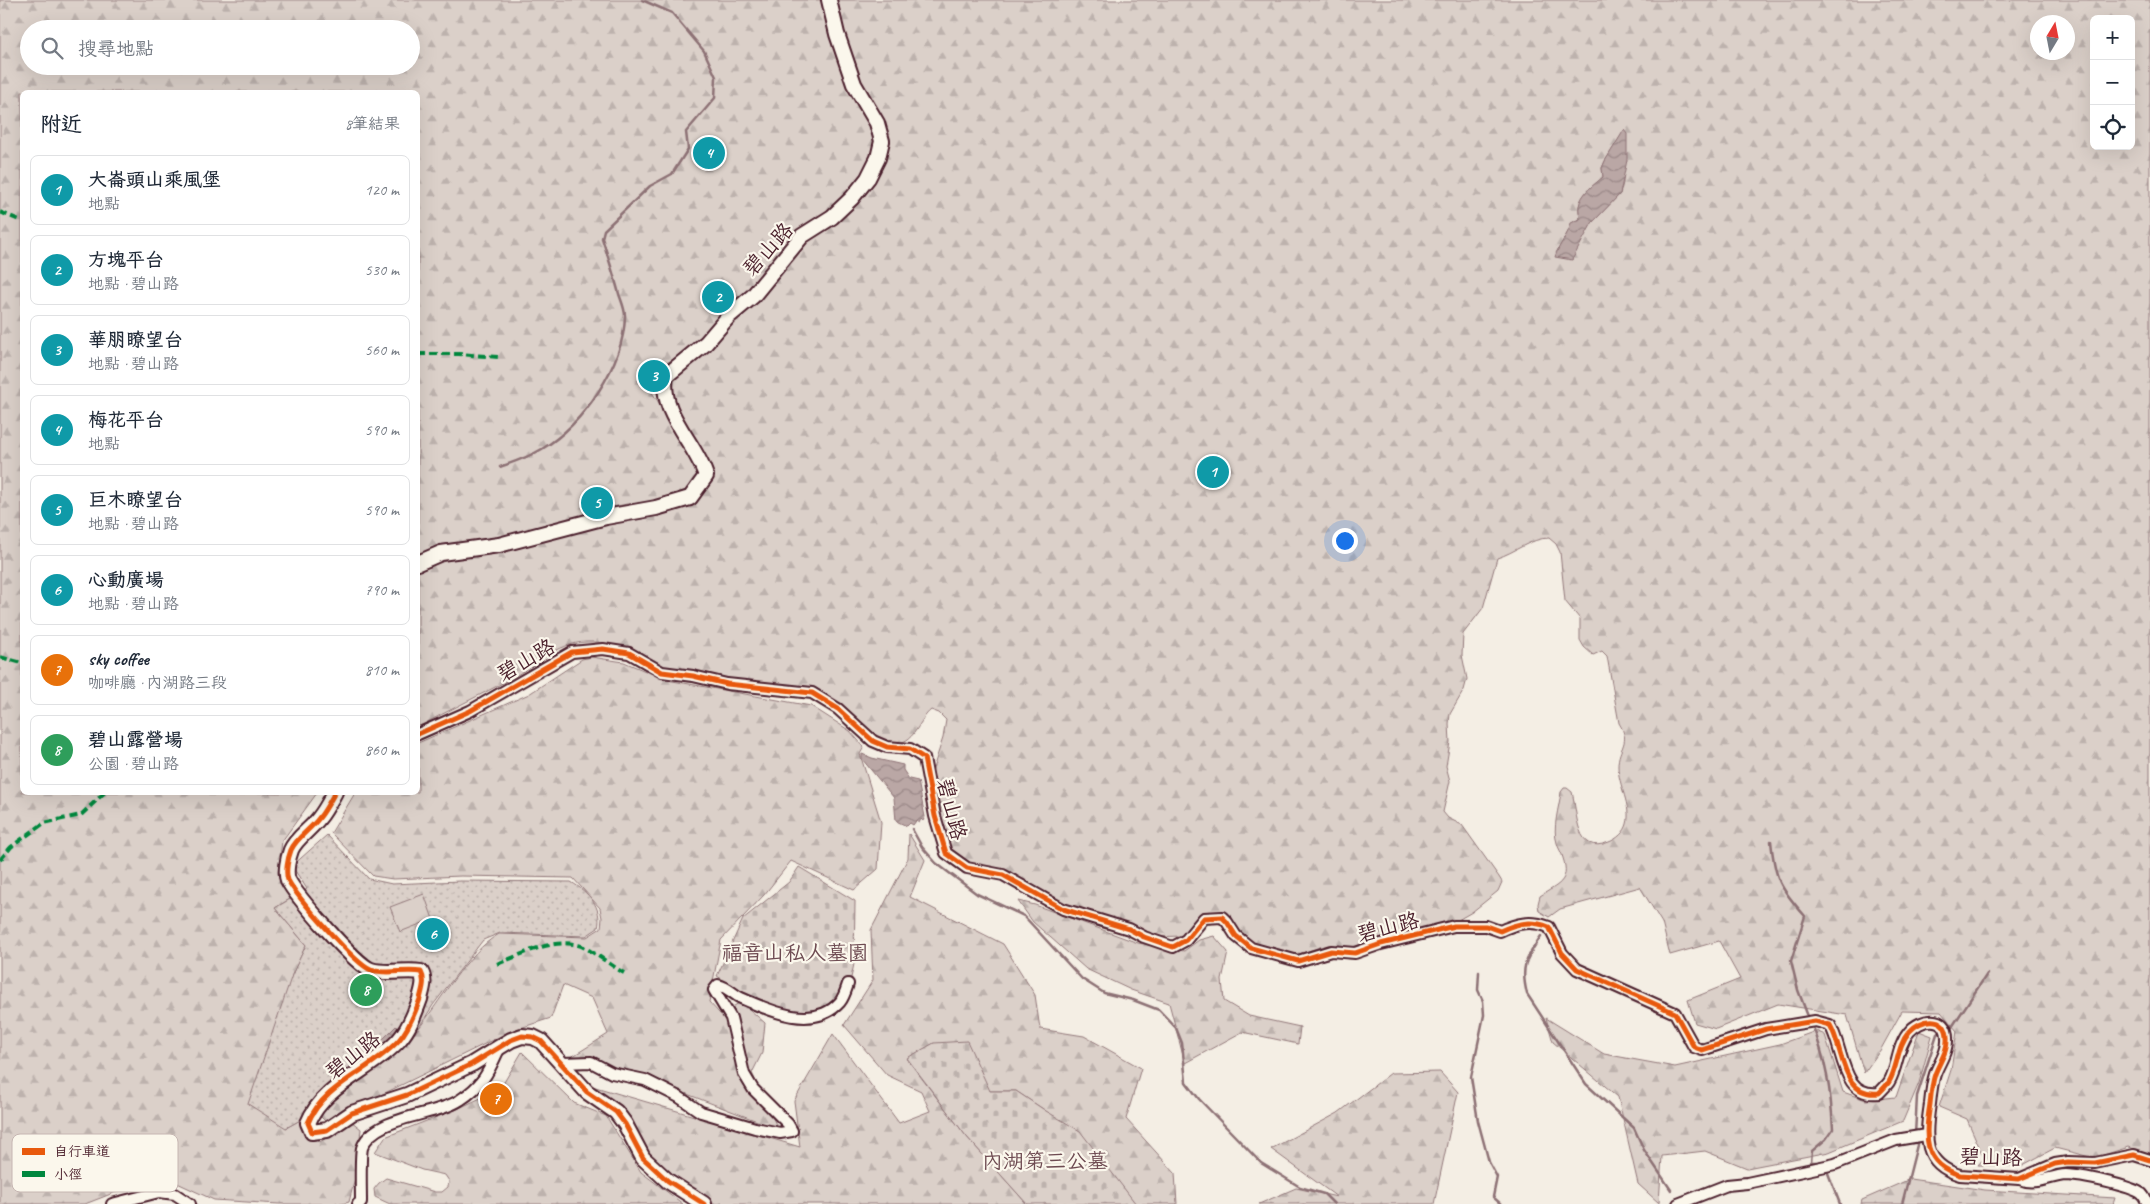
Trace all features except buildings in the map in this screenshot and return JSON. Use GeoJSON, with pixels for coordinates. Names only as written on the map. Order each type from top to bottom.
{"type":"FeatureCollection","features":[{"type":"Feature","properties":{"kind":"street","name":"碧山路"},"geometry":{"type":"LineString","coordinates":[[420,562],[441,553],[499,545],[606,517],[656,508],[690,498],[706,476],[701,462],[680,429],[669,403],[664,386],[666,376],[706,343],[730,316],[753,296],[802,236],[832,217],[852,198],[868,178],[878,158],[882,140],[877,123],[854,84],[837,34],[829,0]]}},
{"type":"Feature","properties":{"kind":"street","name":"碧山路"},"geometry":{"type":"LineString","coordinates":[[420,733],[470,711],[572,652],[603,649],[630,654],[662,672],[693,676],[726,684],[812,692],[838,709],[873,741],[887,747],[910,749],[924,758],[934,816],[946,853],[967,868],[1003,875],[1063,908],[1086,917],[1116,924],[1144,937],[1173,947],[1186,940],[1204,918],[1222,917],[1236,936],[1251,948],[1298,961],[1331,950],[1355,953],[1381,944],[1461,925],[1486,926],[1500,931],[1515,924],[1526,922],[1549,927],[1562,953],[1577,969],[1674,1013],[1694,1047],[1702,1050],[1766,1029],[1815,1021],[1830,1025],[1839,1044],[1851,1082],[1859,1091],[1870,1094],[1879,1093],[1889,1081],[1904,1040],[1917,1024],[1928,1020],[1936,1020],[1942,1023],[1946,1029],[1946,1049],[1934,1075],[1926,1135],[1928,1146],[1942,1169],[1951,1173],[1960,1176],[2019,1179],[2055,1164],[2068,1162],[2095,1164],[2134,1155],[2150,1160]]}},
{"type":"Feature","properties":{"kind":"street","name":"碧山路"},"geometry":{"type":"LineString","coordinates":[[334,795],[319,818],[291,848],[287,879],[318,918],[359,963],[370,970],[379,972],[421,972],[424,984],[412,1020],[399,1040],[327,1097],[311,1115],[308,1123],[312,1132],[327,1130],[352,1113],[407,1095],[498,1049],[511,1040],[522,1036],[533,1037],[541,1041],[587,1092],[616,1112],[625,1124],[643,1158],[668,1181],[704,1204]]}},
{"type":"Feature","properties":{"kind":"street"},"geometry":{"type":"LineString","coordinates":[[562,1063],[591,1062],[612,1073],[645,1080],[679,1096],[701,1112],[755,1128],[780,1133],[792,1131],[788,1124],[754,1089],[744,1074],[731,1018],[714,990],[718,985],[728,988],[739,997],[793,1016],[806,1017],[824,1014],[840,1002],[848,984]]}},
{"type":"Feature","properties":{"kind":"street"},"geometry":{"type":"LineString","coordinates":[[358,1204],[361,1202],[362,1149],[368,1137],[393,1122],[459,1101],[485,1079],[498,1049]]}},
{"type":"Feature","properties":{"kind":"street"},"geometry":{"type":"LineString","coordinates":[[1678,1204],[1727,1185],[1746,1183],[1834,1164],[1896,1140],[1926,1135]]}},
{"type":"Feature","properties":{"kind":"street"},"geometry":{"type":"LineString","coordinates":[[2019,1179],[2028,1183],[2064,1175],[2076,1176],[2132,1188],[2143,1195],[2148,1204]]}},
{"type":"Feature","properties":{"kind":"street"},"geometry":{"type":"LineString","coordinates":[[112,1204],[159,1192],[176,1194],[190,1204]]}},
{"type":"Feature","properties":{"kind":"green space"},"geometry":{"type":"Polygon","coordinates":[[[0,0],[827,0],[879,142],[863,177],[703,340],[661,366],[650,379],[651,391],[696,458],[700,475],[689,489],[646,503],[608,508],[551,527],[420,556],[420,90],[20,90],[20,795],[316,795],[282,841],[278,873],[280,883],[293,897],[275,908],[306,945],[292,975],[286,1128],[302,1119],[320,1142],[351,1121],[361,1129],[356,1174],[349,1202],[342,1204],[279,1204],[214,1200],[178,1183],[178,1134],[12,1134],[12,1192],[116,1192],[85,1204],[0,1204],[0,0]]]}},
{"type":"Feature","properties":{"kind":"green space"},"geometry":{"type":"Polygon","coordinates":[[[833,0],[2150,0],[2150,1155],[2129,1147],[2094,1158],[2055,1148],[2021,1166],[1978,1165],[1984,1158],[1967,1119],[1939,1107],[1951,1070],[1957,1031],[1941,1012],[1902,1011],[1881,1049],[1864,1073],[1847,1015],[1778,1004],[1716,1029],[1695,1023],[1688,1000],[1740,979],[1719,941],[1670,955],[1662,923],[1640,887],[1560,909],[1549,917],[1539,911],[1540,896],[1564,878],[1565,866],[1555,831],[1561,792],[1564,788],[1572,792],[1580,831],[1590,843],[1598,845],[1615,839],[1624,830],[1628,817],[1618,766],[1624,736],[1619,723],[1607,656],[1602,651],[1593,655],[1584,647],[1580,640],[1580,619],[1565,601],[1560,552],[1556,544],[1549,538],[1536,540],[1497,558],[1483,608],[1463,634],[1462,655],[1467,679],[1464,690],[1450,714],[1450,742],[1446,766],[1450,781],[1443,812],[1448,818],[1462,825],[1499,877],[1502,882],[1498,891],[1472,912],[1436,930],[1395,936],[1352,948],[1320,947],[1293,956],[1249,943],[1239,935],[1223,912],[1209,913],[1199,917],[1181,936],[1154,937],[1085,914],[969,866],[947,849],[930,778],[943,738],[946,720],[939,713],[931,710],[909,738],[898,743],[887,742],[867,732],[831,702],[818,694],[716,679],[689,673],[676,670],[609,644],[586,642],[575,643],[556,650],[521,673],[420,726],[420,566],[433,559],[650,513],[706,480],[675,410],[669,381],[810,236],[883,155],[833,0]],[[1624,131],[1605,161],[1602,168],[1603,177],[1589,190],[1581,201],[1579,208],[1580,219],[1574,221],[1556,253],[1586,233],[1592,223],[1620,194],[1623,183],[1624,131]]]}},
{"type":"Feature","properties":{"kind":"green space"},"geometry":{"type":"Polygon","coordinates":[[[591,657],[624,662],[667,680],[811,706],[850,731],[864,747],[860,754],[881,822],[878,869],[854,890],[791,861],[764,895],[721,940],[709,1002],[720,1014],[741,1002],[765,1023],[762,1053],[752,1073],[778,1129],[640,1076],[573,1056],[608,1034],[592,998],[563,985],[551,1018],[511,1031],[326,1122],[320,1116],[324,1105],[384,1062],[406,1043],[454,979],[487,942],[499,934],[587,937],[601,928],[600,908],[573,878],[461,876],[393,879],[373,876],[331,833],[354,795],[420,795],[420,742],[529,694],[582,659],[591,657]]]}},
{"type":"Feature","properties":{"kind":"green space"},"geometry":{"type":"Polygon","coordinates":[[[909,834],[925,860],[910,897],[1003,944],[1035,995],[1040,1029],[1084,1036],[1141,1068],[1126,1119],[1175,1173],[1177,1204],[1136,1204],[1046,1111],[1016,1091],[990,1091],[934,1043],[907,1059],[966,1136],[1027,1204],[711,1204],[642,1153],[621,1109],[592,1086],[800,1147],[794,1101],[833,1034],[899,1123],[930,1111],[921,1091],[887,1075],[844,1025],[873,980],[871,930],[908,858],[909,834]]]}},
{"type":"Feature","properties":{"kind":"green space"},"geometry":{"type":"Polygon","coordinates":[[[327,835],[369,879],[392,884],[460,881],[571,882],[583,890],[593,901],[598,913],[598,928],[586,936],[500,933],[483,940],[433,1005],[420,1026],[333,1086],[309,1106],[302,1119],[286,1128],[248,1104],[292,975],[306,945],[275,908],[307,889],[292,866],[327,835]]]}},
{"type":"Feature","properties":{"kind":"green space","name":"福音山私人墓園"},"geometry":{"type":"Polygon","coordinates":[[[799,867],[855,901],[854,964],[851,978],[841,1003],[804,1015],[771,1009],[717,976],[743,919],[789,882],[799,867]]]}},
{"type":"Feature","properties":{"kind":"green space"},"geometry":{"type":"Polygon","coordinates":[[[424,894],[433,919],[400,932],[390,907],[424,894]]]}},
{"type":"Feature","properties":{"kind":"green space"},"geometry":{"type":"Polygon","coordinates":[[[1018,901],[1035,905],[1138,943],[1184,951],[1199,940],[1214,936],[1228,952],[1222,980],[1224,1001],[1249,1016],[1300,1027],[1298,1044],[1242,1032],[1185,1063],[1169,1003],[1131,990],[1086,969],[1033,922],[1018,901]]]}},
{"type":"Feature","properties":{"kind":"green space"},"geometry":{"type":"Polygon","coordinates":[[[1546,1018],[1604,1054],[1675,1067],[1780,1044],[1816,1031],[1825,1035],[1843,1092],[1866,1100],[1896,1097],[1919,1031],[1932,1036],[1919,1083],[1903,1121],[1829,1152],[1747,1168],[1705,1151],[1662,1156],[1659,1203],[1638,1184],[1618,1097],[1553,1042],[1546,1018]]]}},
{"type":"Feature","properties":{"kind":"green space","name":"內湖第三公墓"},"geometry":{"type":"Polygon","coordinates":[[[967,1041],[990,1091],[1016,1091],[1080,1131],[1136,1204],[1027,1204],[966,1136],[907,1058],[934,1043],[967,1041]]]}},
{"type":"Feature","properties":{"kind":"green space"},"geometry":{"type":"Polygon","coordinates":[[[522,1052],[574,1103],[606,1116],[641,1172],[683,1204],[390,1204],[375,1197],[374,1189],[386,1178],[435,1192],[442,1192],[448,1187],[449,1181],[445,1175],[422,1170],[375,1152],[385,1137],[455,1110],[500,1089],[522,1052]]]}},
{"type":"Feature","properties":{"kind":"green space"},"geometry":{"type":"Polygon","coordinates":[[[1440,1072],[1458,1092],[1434,1204],[1259,1204],[1296,1188],[1337,1197],[1271,1149],[1338,1113],[1391,1073],[1440,1072]]]}},
{"type":"Feature","properties":{"kind":"green space"},"geometry":{"type":"Polygon","coordinates":[[[1910,1179],[1985,1190],[2115,1198],[2113,1204],[1861,1204],[1862,1200],[1910,1179]]]}},
{"type":"Feature","properties":{"kind":"water"},"geometry":{"type":"Polygon","coordinates":[[[1624,130],[1627,134],[1627,160],[1620,194],[1592,223],[1572,260],[1555,257],[1571,223],[1580,219],[1579,208],[1582,197],[1603,177],[1602,168],[1605,161],[1624,130]]]}},
{"type":"Feature","properties":{"kind":"water"},"geometry":{"type":"Polygon","coordinates":[[[862,754],[903,765],[903,770],[909,779],[918,781],[925,817],[923,821],[921,819],[919,823],[916,821],[913,825],[910,823],[907,826],[896,821],[894,798],[862,759],[862,754]]]}},
{"type":"Feature","properties":{"kind":"water"},"geometry":{"type":"Polygon","coordinates":[[[396,1026],[400,1030],[387,1043],[383,1039],[396,1026]]]}},
{"type":"Feature","properties":{"kind":"waterway"},"geometry":{"type":"LineString","coordinates":[[500,467],[542,449],[557,438],[572,425],[598,392],[617,354],[623,335],[625,316],[602,238],[604,230],[650,186],[672,174],[688,149],[686,132],[715,98],[716,77],[704,51],[672,13],[642,0]]}},
{"type":"Feature","properties":{"kind":"waterway"},"geometry":{"type":"LineString","coordinates":[[912,829],[922,847],[936,863],[977,894],[1024,916],[1082,979],[1104,993],[1133,1000],[1159,1010],[1176,1028],[1182,1043],[1186,1082],[1199,1099],[1261,1163],[1300,1187],[1324,1194],[1334,1204]]}},
{"type":"Feature","properties":{"kind":"waterway"},"geometry":{"type":"LineString","coordinates":[[1771,841],[1774,865],[1780,882],[1789,897],[1805,916],[1791,961],[1798,990],[1809,1019]]}},
{"type":"Feature","properties":{"kind":"waterway"},"geometry":{"type":"LineString","coordinates":[[1541,936],[1528,957],[1524,969],[1527,994],[1586,1084],[1634,1128],[1644,1150],[1671,1190]]}},
{"type":"Feature","properties":{"kind":"waterway"},"geometry":{"type":"LineString","coordinates":[[1479,972],[1478,990],[1483,1001],[1484,1015],[1471,1077],[1478,1121],[1489,1162],[1497,1177],[1493,1197],[1501,1204]]}},
{"type":"Feature","properties":{"kind":"waterway"},"geometry":{"type":"LineString","coordinates":[[1947,1029],[1952,1027],[1987,974]]}},
{"type":"Feature","properties":{"kind":"waterway"},"geometry":{"type":"LineString","coordinates":[[1812,1024],[1824,1063],[1832,1115],[1833,1129],[1826,1139],[1812,1151],[1811,1162],[1822,1162]]}},
{"type":"Feature","properties":{"kind":"waterway"},"geometry":{"type":"LineString","coordinates":[[1915,1135],[1917,1096],[1937,1034],[1942,1032]]}},
{"type":"Feature","properties":{"kind":"waterway"},"geometry":{"type":"LineString","coordinates":[[1902,1204],[1917,1145],[1916,1140]]}},
{"type":"Feature","properties":{"kind":"waterway"},"geometry":{"type":"LineString","coordinates":[[1826,1168],[1840,1204]]}},
{"type":"Feature","properties":{"kind":"marked path"},"geometry":{"type":"LineString","coordinates":[[0,212],[20,220]]}},
{"type":"Feature","properties":{"kind":"marked path"},"geometry":{"type":"LineString","coordinates":[[420,354],[498,357]]}},
{"type":"Feature","properties":{"kind":"marked path"},"geometry":{"type":"LineString","coordinates":[[0,657],[20,662]]}},
{"type":"Feature","properties":{"kind":"marked path"},"geometry":{"type":"LineString","coordinates":[[0,860],[11,847],[44,823],[81,815],[102,795]]}},
{"type":"Feature","properties":{"kind":"marked path"},"geometry":{"type":"LineString","coordinates":[[497,964],[536,948],[568,943],[588,949],[624,973]]}},
{"type":"Feature","properties":{"kind":"cycle path"},"geometry":{"type":"LineString","coordinates":[[420,733],[470,711],[572,652],[603,649],[629,653],[662,672],[693,676],[727,684],[812,693],[838,709],[873,741],[887,747],[910,749],[924,758],[935,816],[946,853],[967,868],[1003,875],[1063,909],[1129,929],[1144,937],[1173,947],[1186,940],[1204,918],[1222,917],[1236,936],[1251,948],[1298,961],[1331,951],[1355,953],[1381,944],[1454,926],[1486,926],[1500,931],[1524,923],[1542,925],[1549,927],[1562,953],[1577,969],[1675,1013],[1694,1047],[1702,1050],[1766,1029],[1815,1021],[1830,1025],[1850,1080],[1857,1088],[1867,1092],[1879,1093],[1889,1082],[1902,1044],[1914,1027],[1926,1021],[1938,1022],[1946,1030],[1947,1043],[1933,1081],[1927,1138],[1932,1156],[1939,1164],[1960,1175],[2019,1179],[2055,1164],[2068,1162],[2095,1163],[2134,1155],[2150,1160]]}},
{"type":"Feature","properties":{"kind":"cycle path"},"geometry":{"type":"LineString","coordinates":[[333,795],[316,822],[293,846],[287,865],[288,880],[302,900],[327,929],[363,965],[377,971],[421,972],[423,989],[416,1010],[403,1036],[388,1051],[349,1078],[325,1098],[315,1110],[308,1123],[312,1132],[327,1130],[352,1113],[407,1095],[472,1064],[511,1040],[522,1036],[533,1037],[541,1041],[587,1092],[616,1112],[625,1124],[643,1158],[668,1181],[704,1204]]}},
{"type":"Feature","properties":{"kind":"place","name":"梅花平台"},"geometry":{"type":"Point","coordinates":[709,153]}},
{"type":"Feature","properties":{"kind":"place","name":"方塊平台"},"geometry":{"type":"Point","coordinates":[718,297]}},
{"type":"Feature","properties":{"kind":"place","name":"華朋瞭望台"},"geometry":{"type":"Point","coordinates":[654,376]}},
{"type":"Feature","properties":{"kind":"place","name":"大崙頭山乘風堡"},"geometry":{"type":"Point","coordinates":[1213,472]}},
{"type":"Feature","properties":{"kind":"place","name":"巨木瞭望台"},"geometry":{"type":"Point","coordinates":[597,503]}},
{"type":"Feature","properties":{"kind":"place","name":"心動廣場"},"geometry":{"type":"Point","coordinates":[433,934]}},
{"type":"Feature","properties":{"kind":"place","name":"碧山露營場"},"geometry":{"type":"Point","coordinates":[366,990]}},
{"type":"Feature","properties":{"kind":"place","name":"sky coffee"},"geometry":{"type":"Point","coordinates":[496,1099]}}]}
